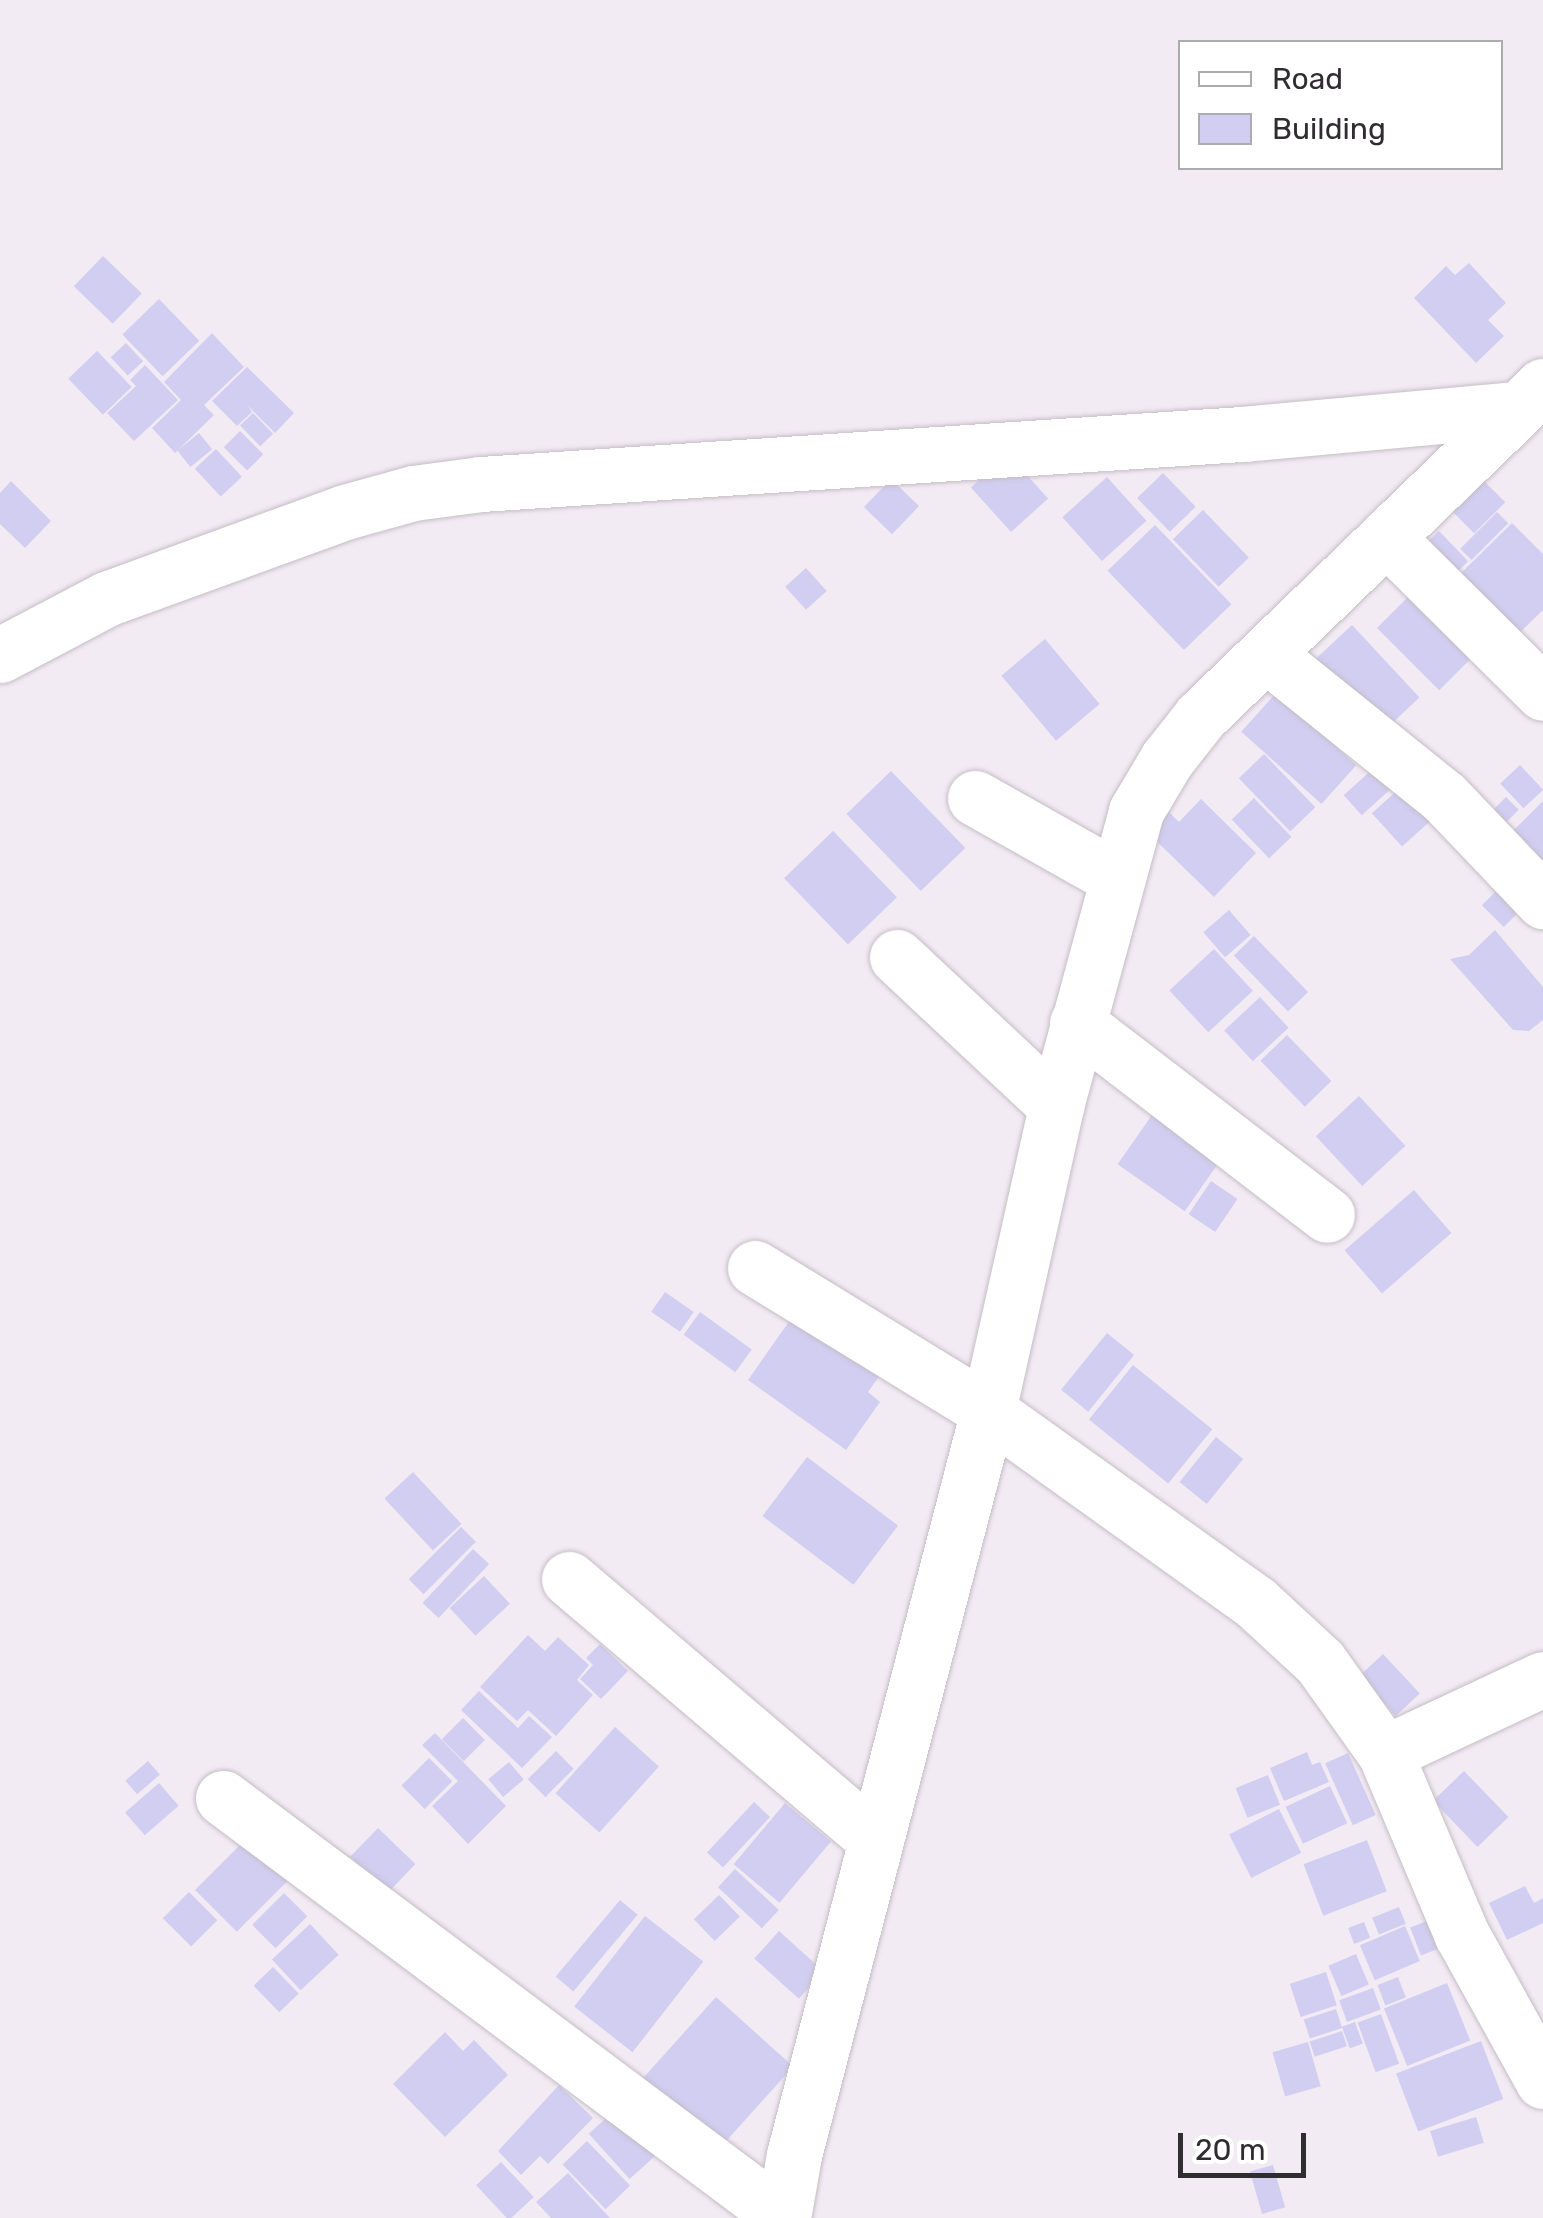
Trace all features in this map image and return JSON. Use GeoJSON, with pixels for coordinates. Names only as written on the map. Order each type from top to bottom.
{"type":"FeatureCollection","features":[{"type":"Feature","properties":{"kind":"street"},"geometry":{"type":"LineString","coordinates":[[223,1798],[783,2218],[794,2155],[988,1410],[1056,1106],[1136,811],[1166,759],[1202,716],[1530,398]]}},
{"type":"Feature","properties":{"kind":"street"},"geometry":{"type":"LineString","coordinates":[[0,656],[106,599],[346,512],[413,492],[480,484],[1242,434],[1530,398]]}},
{"type":"Feature","properties":{"kind":"street"},"geometry":{"type":"LineString","coordinates":[[1386,537],[1543,693]]}},
{"type":"Feature","properties":{"kind":"street"},"geometry":{"type":"LineString","coordinates":[[1266,654],[1444,796],[1543,901]]}},
{"type":"Feature","properties":{"kind":"street"},"geometry":{"type":"LineString","coordinates":[[975,798],[1115,877]]}},
{"type":"Feature","properties":{"kind":"street"},"geometry":{"type":"LineString","coordinates":[[897,957],[1056,1106]]}},
{"type":"Feature","properties":{"kind":"street"},"geometry":{"type":"LineString","coordinates":[[1077,1023],[1327,1216]]}},
{"type":"Feature","properties":{"kind":"street"},"geometry":{"type":"LineString","coordinates":[[756,1268],[988,1410],[1255,1602],[1320,1662],[1385,1753],[1462,1934],[1543,2081]]}},
{"type":"Feature","properties":{"kind":"street"},"geometry":{"type":"LineString","coordinates":[[568,1578],[875,1839]]}},
{"type":"Feature","properties":{"kind":"street"},"geometry":{"type":"LineString","coordinates":[[1385,1753],[1543,1679]]}},
{"type":"Feature","properties":{"kind":"building"},"geometry":{"type":"Polygon","coordinates":[[[103,256],[142,294],[113,324],[74,286],[103,256]]]}},
{"type":"Feature","properties":{"kind":"building"},"geometry":{"type":"Polygon","coordinates":[[[1469,263],[1506,303],[1488,320],[1504,336],[1476,363],[1414,298],[1446,266],[1455,275],[1469,263]]]}},
{"type":"Feature","properties":{"kind":"building"},"geometry":{"type":"Polygon","coordinates":[[[159,299],[199,341],[163,376],[122,334],[159,299]]]}},
{"type":"Feature","properties":{"kind":"building"},"geometry":{"type":"Polygon","coordinates":[[[212,333],[244,367],[204,405],[214,415],[175,453],[152,428],[181,400],[164,382],[212,333]]]}},
{"type":"Feature","properties":{"kind":"building"},"geometry":{"type":"Polygon","coordinates":[[[126,343],[143,361],[128,376],[111,357],[126,343]]]}},
{"type":"Feature","properties":{"kind":"building"},"geometry":{"type":"Polygon","coordinates":[[[97,351],[132,387],[103,415],[68,379],[97,351]]]}},
{"type":"Feature","properties":{"kind":"building"},"geometry":{"type":"Polygon","coordinates":[[[145,365],[178,400],[134,441],[107,413],[136,386],[130,380],[145,365]]]}},
{"type":"Feature","properties":{"kind":"building"},"geometry":{"type":"Polygon","coordinates":[[[247,367],[294,413],[275,433],[248,406],[252,412],[237,426],[212,401],[247,367]]]}},
{"type":"Feature","properties":{"kind":"building"},"geometry":{"type":"Polygon","coordinates":[[[253,413],[273,434],[260,446],[240,426],[253,413]]]}},
{"type":"Feature","properties":{"kind":"building"},"geometry":{"type":"Polygon","coordinates":[[[240,431],[263,454],[247,471],[224,447],[240,431]]]}},
{"type":"Feature","properties":{"kind":"building"},"geometry":{"type":"Polygon","coordinates":[[[199,433],[212,449],[190,467],[177,451],[199,433]]]}},
{"type":"Feature","properties":{"kind":"building"},"geometry":{"type":"Polygon","coordinates":[[[216,449],[242,477],[221,497],[195,469],[216,449]]]}},
{"type":"Feature","properties":{"kind":"building"},"geometry":{"type":"Polygon","coordinates":[[[1008,454],[1048,499],[1011,532],[971,487],[1008,454]]]}},
{"type":"Feature","properties":{"kind":"building"},"geometry":{"type":"Polygon","coordinates":[[[1163,473],[1196,507],[1170,532],[1137,498],[1163,473]]]}},
{"type":"Feature","properties":{"kind":"building"},"geometry":{"type":"Polygon","coordinates":[[[1107,477],[1146,521],[1102,561],[1062,517],[1107,477]]]}},
{"type":"Feature","properties":{"kind":"building"},"geometry":{"type":"Polygon","coordinates":[[[891,479],[919,506],[892,534],[864,507],[891,479]]]}},
{"type":"Feature","properties":{"kind":"building"},"geometry":{"type":"Polygon","coordinates":[[[11,481],[51,521],[25,548],[0,524],[0,493],[11,481]]]}},
{"type":"Feature","properties":{"kind":"building"},"geometry":{"type":"Polygon","coordinates":[[[1484,481],[1505,502],[1474,533],[1453,512],[1484,481]]]}},
{"type":"Feature","properties":{"kind":"building"},"geometry":{"type":"Polygon","coordinates":[[[1203,510],[1249,557],[1219,587],[1173,539],[1203,510]]]}},
{"type":"Feature","properties":{"kind":"building"},"geometry":{"type":"Polygon","coordinates":[[[1497,512],[1508,523],[1472,560],[1460,549],[1497,512]]]}},
{"type":"Feature","properties":{"kind":"building"},"geometry":{"type":"Polygon","coordinates":[[[1512,523],[1543,554],[1543,610],[1511,641],[1452,582],[1512,523]]]}},
{"type":"Feature","properties":{"kind":"building"},"geometry":{"type":"Polygon","coordinates":[[[1155,525],[1231,604],[1184,650],[1108,571],[1155,525]]]}},
{"type":"Feature","properties":{"kind":"building"},"geometry":{"type":"Polygon","coordinates":[[[1439,531],[1468,561],[1452,577],[1422,547],[1439,531]]]}},
{"type":"Feature","properties":{"kind":"building"},"geometry":{"type":"Polygon","coordinates":[[[806,568],[827,591],[806,610],[785,587],[806,568]]]}},
{"type":"Feature","properties":{"kind":"building"},"geometry":{"type":"Polygon","coordinates":[[[1418,587],[1480,649],[1439,690],[1377,628],[1418,587]]]}},
{"type":"Feature","properties":{"kind":"building"},"geometry":{"type":"Polygon","coordinates":[[[1352,625],[1420,697],[1376,738],[1309,665],[1352,625]]]}},
{"type":"Feature","properties":{"kind":"building"},"geometry":{"type":"Polygon","coordinates":[[[1045,639],[1100,704],[1056,741],[1001,676],[1045,639]]]}},
{"type":"Feature","properties":{"kind":"building"},"geometry":{"type":"Polygon","coordinates":[[[1276,693],[1356,765],[1321,804],[1241,732],[1276,693]]]}},
{"type":"Feature","properties":{"kind":"building"},"geometry":{"type":"Polygon","coordinates":[[[1264,754],[1315,807],[1290,832],[1239,778],[1264,754]]]}},
{"type":"Feature","properties":{"kind":"building"},"geometry":{"type":"Polygon","coordinates":[[[1386,757],[1404,777],[1362,815],[1344,795],[1386,757]]]}},
{"type":"Feature","properties":{"kind":"building"},"geometry":{"type":"Polygon","coordinates":[[[1520,765],[1543,790],[1523,808],[1500,783],[1520,765]]]}},
{"type":"Feature","properties":{"kind":"building"},"geometry":{"type":"Polygon","coordinates":[[[891,771],[965,848],[921,891],[846,814],[891,771]]]}},
{"type":"Feature","properties":{"kind":"building"},"geometry":{"type":"Polygon","coordinates":[[[1412,777],[1442,810],[1402,847],[1372,813],[1412,777]]]}},
{"type":"Feature","properties":{"kind":"building"},"geometry":{"type":"Polygon","coordinates":[[[1506,797],[1519,810],[1501,827],[1488,815],[1506,797]]]}},
{"type":"Feature","properties":{"kind":"building"},"geometry":{"type":"Polygon","coordinates":[[[1254,798],[1292,837],[1269,858],[1232,820],[1254,798]]]}},
{"type":"Feature","properties":{"kind":"building"},"geometry":{"type":"Polygon","coordinates":[[[1201,799],[1256,853],[1214,897],[1147,832],[1168,811],[1179,822],[1201,799]]]}},
{"type":"Feature","properties":{"kind":"building"},"geometry":{"type":"Polygon","coordinates":[[[1543,801],[1543,867],[1510,834],[1543,801]]]}},
{"type":"Feature","properties":{"kind":"building"},"geometry":{"type":"Polygon","coordinates":[[[833,831],[897,897],[848,944],[784,878],[833,831]]]}},
{"type":"Feature","properties":{"kind":"building"},"geometry":{"type":"Polygon","coordinates":[[[1496,891],[1518,913],[1504,927],[1482,905],[1496,891]]]}},
{"type":"Feature","properties":{"kind":"building"},"geometry":{"type":"Polygon","coordinates":[[[1229,910],[1251,935],[1225,957],[1203,932],[1229,910]]]}},
{"type":"Feature","properties":{"kind":"building"},"geometry":{"type":"Polygon","coordinates":[[[1495,930],[1543,987],[1543,1020],[1529,1031],[1513,1030],[1450,959],[1469,955],[1495,930]]]}},
{"type":"Feature","properties":{"kind":"building"},"geometry":{"type":"Polygon","coordinates":[[[1254,936],[1308,992],[1288,1012],[1234,955],[1254,936]]]}},
{"type":"Feature","properties":{"kind":"building"},"geometry":{"type":"Polygon","coordinates":[[[1214,949],[1253,991],[1208,1032],[1169,991],[1214,949]]]}},
{"type":"Feature","properties":{"kind":"building"},"geometry":{"type":"Polygon","coordinates":[[[1260,997],[1289,1028],[1253,1061],[1224,1030],[1260,997]]]}},
{"type":"Feature","properties":{"kind":"building"},"geometry":{"type":"Polygon","coordinates":[[[1287,1035],[1331,1081],[1305,1107],[1260,1061],[1287,1035]]]}},
{"type":"Feature","properties":{"kind":"building"},"geometry":{"type":"Polygon","coordinates":[[[1359,1096],[1405,1146],[1362,1186],[1316,1136],[1359,1096]]]}},
{"type":"Feature","properties":{"kind":"building"},"geometry":{"type":"Polygon","coordinates":[[[1152,1115],[1219,1162],[1185,1211],[1118,1164],[1152,1115]]]}},
{"type":"Feature","properties":{"kind":"building"},"geometry":{"type":"Polygon","coordinates":[[[1211,1181],[1238,1199],[1215,1232],[1189,1214],[1211,1181]]]}},
{"type":"Feature","properties":{"kind":"building"},"geometry":{"type":"Polygon","coordinates":[[[1414,1190],[1451,1233],[1382,1293],[1345,1250],[1414,1190]]]}},
{"type":"Feature","properties":{"kind":"building"},"geometry":{"type":"Polygon","coordinates":[[[665,1292],[694,1312],[680,1332],[651,1312],[665,1292]]]}},
{"type":"Feature","properties":{"kind":"building"},"geometry":{"type":"Polygon","coordinates":[[[797,1310],[883,1371],[868,1392],[880,1402],[846,1450],[748,1380],[797,1310]]]}},
{"type":"Feature","properties":{"kind":"building"},"geometry":{"type":"Polygon","coordinates":[[[700,1312],[752,1350],[735,1372],[684,1335],[700,1312]]]}},
{"type":"Feature","properties":{"kind":"building"},"geometry":{"type":"Polygon","coordinates":[[[1107,1333],[1134,1355],[1088,1412],[1061,1390],[1107,1333]]]}},
{"type":"Feature","properties":{"kind":"building"},"geometry":{"type":"Polygon","coordinates":[[[1133,1365],[1212,1429],[1168,1484],[1089,1419],[1133,1365]]]}},
{"type":"Feature","properties":{"kind":"building"},"geometry":{"type":"Polygon","coordinates":[[[1216,1437],[1243,1459],[1207,1504],[1179,1482],[1216,1437]]]}},
{"type":"Feature","properties":{"kind":"building"},"geometry":{"type":"Polygon","coordinates":[[[807,1457],[898,1526],[854,1585],[762,1516],[807,1457]]]}},
{"type":"Feature","properties":{"kind":"building"},"geometry":{"type":"Polygon","coordinates":[[[413,1472],[461,1524],[433,1551],[384,1499],[413,1472]]]}},
{"type":"Feature","properties":{"kind":"building"},"geometry":{"type":"Polygon","coordinates":[[[461,1527],[476,1542],[424,1594],[409,1579],[461,1527]]]}},
{"type":"Feature","properties":{"kind":"building"},"geometry":{"type":"Polygon","coordinates":[[[473,1549],[489,1564],[439,1618],[423,1603],[473,1549]]]}},
{"type":"Feature","properties":{"kind":"building"},"geometry":{"type":"Polygon","coordinates":[[[484,1576],[510,1604],[476,1636],[450,1608],[484,1576]]]}},
{"type":"Feature","properties":{"kind":"building"},"geometry":{"type":"Polygon","coordinates":[[[528,1635],[545,1651],[558,1637],[589,1665],[577,1680],[593,1695],[556,1736],[528,1710],[517,1721],[480,1687],[528,1635]]]}},
{"type":"Feature","properties":{"kind":"building"},"geometry":{"type":"Polygon","coordinates":[[[600,1644],[628,1671],[601,1699],[580,1679],[593,1665],[586,1658],[600,1644]]]}},
{"type":"Feature","properties":{"kind":"building"},"geometry":{"type":"Polygon","coordinates":[[[1383,1654],[1420,1693],[1396,1716],[1359,1677],[1383,1654]]]}},
{"type":"Feature","properties":{"kind":"building"},"geometry":{"type":"Polygon","coordinates":[[[479,1691],[518,1728],[529,1716],[552,1737],[522,1768],[461,1710],[479,1691]]]}},
{"type":"Feature","properties":{"kind":"building"},"geometry":{"type":"Polygon","coordinates":[[[463,1718],[485,1740],[464,1761],[442,1739],[463,1718]]]}},
{"type":"Feature","properties":{"kind":"building"},"geometry":{"type":"Polygon","coordinates":[[[615,1727],[659,1766],[599,1833],[555,1793],[615,1727]]]}},
{"type":"Feature","properties":{"kind":"building"},"geometry":{"type":"Polygon","coordinates":[[[435,1733],[506,1806],[468,1844],[432,1806],[458,1781],[422,1745],[435,1733]]]}},
{"type":"Feature","properties":{"kind":"building"},"geometry":{"type":"Polygon","coordinates":[[[556,1751],[574,1769],[545,1797],[528,1779],[556,1751]]]}},
{"type":"Feature","properties":{"kind":"building"},"geometry":{"type":"Polygon","coordinates":[[[1307,1752],[1312,1765],[1320,1762],[1329,1782],[1284,1801],[1270,1768],[1307,1752]]]}},
{"type":"Feature","properties":{"kind":"building"},"geometry":{"type":"Polygon","coordinates":[[[1348,1753],[1376,1815],[1353,1825],[1325,1763],[1348,1753]]]}},
{"type":"Feature","properties":{"kind":"building"},"geometry":{"type":"Polygon","coordinates":[[[429,1758],[452,1781],[425,1809],[401,1786],[429,1758]]]}},
{"type":"Feature","properties":{"kind":"building"},"geometry":{"type":"Polygon","coordinates":[[[148,1761],[160,1775],[137,1794],[125,1781],[148,1761]]]}},
{"type":"Feature","properties":{"kind":"building"},"geometry":{"type":"Polygon","coordinates":[[[509,1762],[524,1780],[503,1797],[488,1779],[509,1762]]]}},
{"type":"Feature","properties":{"kind":"building"},"geometry":{"type":"Polygon","coordinates":[[[1464,1771],[1508,1817],[1478,1847],[1433,1801],[1464,1771]]]}},
{"type":"Feature","properties":{"kind":"building"},"geometry":{"type":"Polygon","coordinates":[[[1268,1775],[1280,1805],[1248,1818],[1236,1788],[1268,1775]]]}},
{"type":"Feature","properties":{"kind":"building"},"geometry":{"type":"Polygon","coordinates":[[[159,1783],[179,1806],[145,1835],[125,1813],[159,1783]]]}},
{"type":"Feature","properties":{"kind":"building"},"geometry":{"type":"Polygon","coordinates":[[[1330,1786],[1347,1823],[1303,1844],[1286,1807],[1330,1786]]]}},
{"type":"Feature","properties":{"kind":"building"},"geometry":{"type":"Polygon","coordinates":[[[754,1802],[770,1817],[723,1867],[707,1852],[754,1802]]]}},
{"type":"Feature","properties":{"kind":"building"},"geometry":{"type":"Polygon","coordinates":[[[785,1803],[831,1842],[780,1903],[734,1864],[785,1803]]]}},
{"type":"Feature","properties":{"kind":"building"},"geometry":{"type":"Polygon","coordinates":[[[1279,1809],[1301,1853],[1251,1878],[1229,1834],[1279,1809]]]}},
{"type":"Feature","properties":{"kind":"building"},"geometry":{"type":"Polygon","coordinates":[[[378,1828],[415,1864],[388,1893],[350,1857],[378,1828]]]}},
{"type":"Feature","properties":{"kind":"building"},"geometry":{"type":"Polygon","coordinates":[[[246,1839],[288,1881],[237,1932],[195,1890],[246,1839]]]}},
{"type":"Feature","properties":{"kind":"building"},"geometry":{"type":"Polygon","coordinates":[[[1367,1840],[1387,1891],[1323,1916],[1304,1864],[1367,1840]]]}},
{"type":"Feature","properties":{"kind":"building"},"geometry":{"type":"Polygon","coordinates":[[[735,1869],[779,1910],[762,1928],[718,1887],[735,1869]]]}},
{"type":"Feature","properties":{"kind":"building"},"geometry":{"type":"Polygon","coordinates":[[[1525,1886],[1534,1903],[1543,1898],[1543,1923],[1507,1940],[1489,1903],[1525,1886]]]}},
{"type":"Feature","properties":{"kind":"building"},"geometry":{"type":"Polygon","coordinates":[[[189,1892],[217,1920],[191,1946],[163,1918],[189,1892]]]}},
{"type":"Feature","properties":{"kind":"building"},"geometry":{"type":"Polygon","coordinates":[[[284,1893],[307,1916],[276,1948],[252,1925],[284,1893]]]}},
{"type":"Feature","properties":{"kind":"building"},"geometry":{"type":"Polygon","coordinates":[[[719,1895],[740,1917],[715,1941],[694,1919],[719,1895]]]}},
{"type":"Feature","properties":{"kind":"building"},"geometry":{"type":"Polygon","coordinates":[[[620,1900],[638,1915],[573,1991],[556,1977],[620,1900]]]}},
{"type":"Feature","properties":{"kind":"building"},"geometry":{"type":"Polygon","coordinates":[[[1399,1907],[1406,1924],[1379,1935],[1372,1918],[1399,1907]]]}},
{"type":"Feature","properties":{"kind":"building"},"geometry":{"type":"Polygon","coordinates":[[[645,1916],[703,1962],[633,2052],[574,2007],[645,1916]]]}},
{"type":"Feature","properties":{"kind":"building"},"geometry":{"type":"Polygon","coordinates":[[[1427,1921],[1438,1949],[1421,1955],[1410,1927],[1427,1921]]]}},
{"type":"Feature","properties":{"kind":"building"},"geometry":{"type":"Polygon","coordinates":[[[1364,1922],[1370,1938],[1354,1944],[1348,1928],[1364,1922]]]}},
{"type":"Feature","properties":{"kind":"building"},"geometry":{"type":"Polygon","coordinates":[[[310,1924],[339,1955],[301,1990],[272,1959],[310,1924]]]}},
{"type":"Feature","properties":{"kind":"building"},"geometry":{"type":"Polygon","coordinates":[[[1405,1926],[1420,1961],[1375,1980],[1360,1945],[1405,1926]]]}},
{"type":"Feature","properties":{"kind":"building"},"geometry":{"type":"Polygon","coordinates":[[[779,1931],[824,1971],[799,1999],[754,1958],[779,1931]]]}},
{"type":"Feature","properties":{"kind":"building"},"geometry":{"type":"Polygon","coordinates":[[[1356,1954],[1369,1984],[1341,1996],[1328,1966],[1356,1954]]]}},
{"type":"Feature","properties":{"kind":"building"},"geometry":{"type":"Polygon","coordinates":[[[273,1967],[299,1994],[279,2012],[254,1986],[273,1967]]]}},
{"type":"Feature","properties":{"kind":"building"},"geometry":{"type":"Polygon","coordinates":[[[1326,1972],[1337,2005],[1301,2017],[1290,1984],[1326,1972]]]}},
{"type":"Feature","properties":{"kind":"building"},"geometry":{"type":"Polygon","coordinates":[[[1398,1977],[1406,1998],[1385,2005],[1377,1985],[1398,1977]]]}},
{"type":"Feature","properties":{"kind":"building"},"geometry":{"type":"Polygon","coordinates":[[[1447,1983],[1470,2040],[1407,2066],[1384,2008],[1447,1983]]]}},
{"type":"Feature","properties":{"kind":"building"},"geometry":{"type":"Polygon","coordinates":[[[1373,1988],[1381,2010],[1347,2022],[1339,2000],[1373,1988]]]}},
{"type":"Feature","properties":{"kind":"building"},"geometry":{"type":"Polygon","coordinates":[[[716,1997],[793,2067],[720,2148],[642,2079],[716,1997]]]}},
{"type":"Feature","properties":{"kind":"building"},"geometry":{"type":"Polygon","coordinates":[[[1336,2009],[1342,2028],[1310,2039],[1304,2020],[1336,2009]]]}},
{"type":"Feature","properties":{"kind":"building"},"geometry":{"type":"Polygon","coordinates":[[[1381,2014],[1399,2064],[1376,2072],[1358,2023],[1381,2014]]]}},
{"type":"Feature","properties":{"kind":"building"},"geometry":{"type":"Polygon","coordinates":[[[1355,2022],[1363,2044],[1350,2048],[1342,2027],[1355,2022]]]}},
{"type":"Feature","properties":{"kind":"building"},"geometry":{"type":"Polygon","coordinates":[[[1342,2031],[1347,2046],[1315,2057],[1310,2042],[1342,2031]]]}},
{"type":"Feature","properties":{"kind":"building"},"geometry":{"type":"Polygon","coordinates":[[[445,2032],[463,2051],[474,2040],[508,2075],[445,2137],[393,2084],[445,2032]]]}},
{"type":"Feature","properties":{"kind":"building"},"geometry":{"type":"Polygon","coordinates":[[[1481,2041],[1503,2099],[1418,2131],[1396,2074],[1481,2041]]]}},
{"type":"Feature","properties":{"kind":"building"},"geometry":{"type":"Polygon","coordinates":[[[1308,2042],[1321,2086],[1285,2096],[1272,2052],[1308,2042]]]}},
{"type":"Feature","properties":{"kind":"building"},"geometry":{"type":"Polygon","coordinates":[[[559,2085],[593,2118],[548,2164],[540,2156],[521,2175],[498,2151],[559,2085]]]}},
{"type":"Feature","properties":{"kind":"building"},"geometry":{"type":"Polygon","coordinates":[[[614,2111],[655,2156],[630,2179],[589,2134],[614,2111]]]}},
{"type":"Feature","properties":{"kind":"building"},"geometry":{"type":"Polygon","coordinates":[[[1476,2117],[1484,2143],[1438,2157],[1430,2131],[1476,2117]]]}},
{"type":"Feature","properties":{"kind":"building"},"geometry":{"type":"Polygon","coordinates":[[[587,2141],[630,2186],[606,2209],[563,2165],[587,2141]]]}},
{"type":"Feature","properties":{"kind":"building"},"geometry":{"type":"Polygon","coordinates":[[[501,2162],[534,2197],[507,2218],[476,2185],[501,2162]]]}},
{"type":"Feature","properties":{"kind":"building"},"geometry":{"type":"Polygon","coordinates":[[[1273,2165],[1285,2207],[1262,2214],[1250,2172],[1273,2165]]]}},
{"type":"Feature","properties":{"kind":"building"},"geometry":{"type":"Polygon","coordinates":[[[568,2173],[610,2218],[551,2218],[536,2202],[568,2173]]]}}]}
